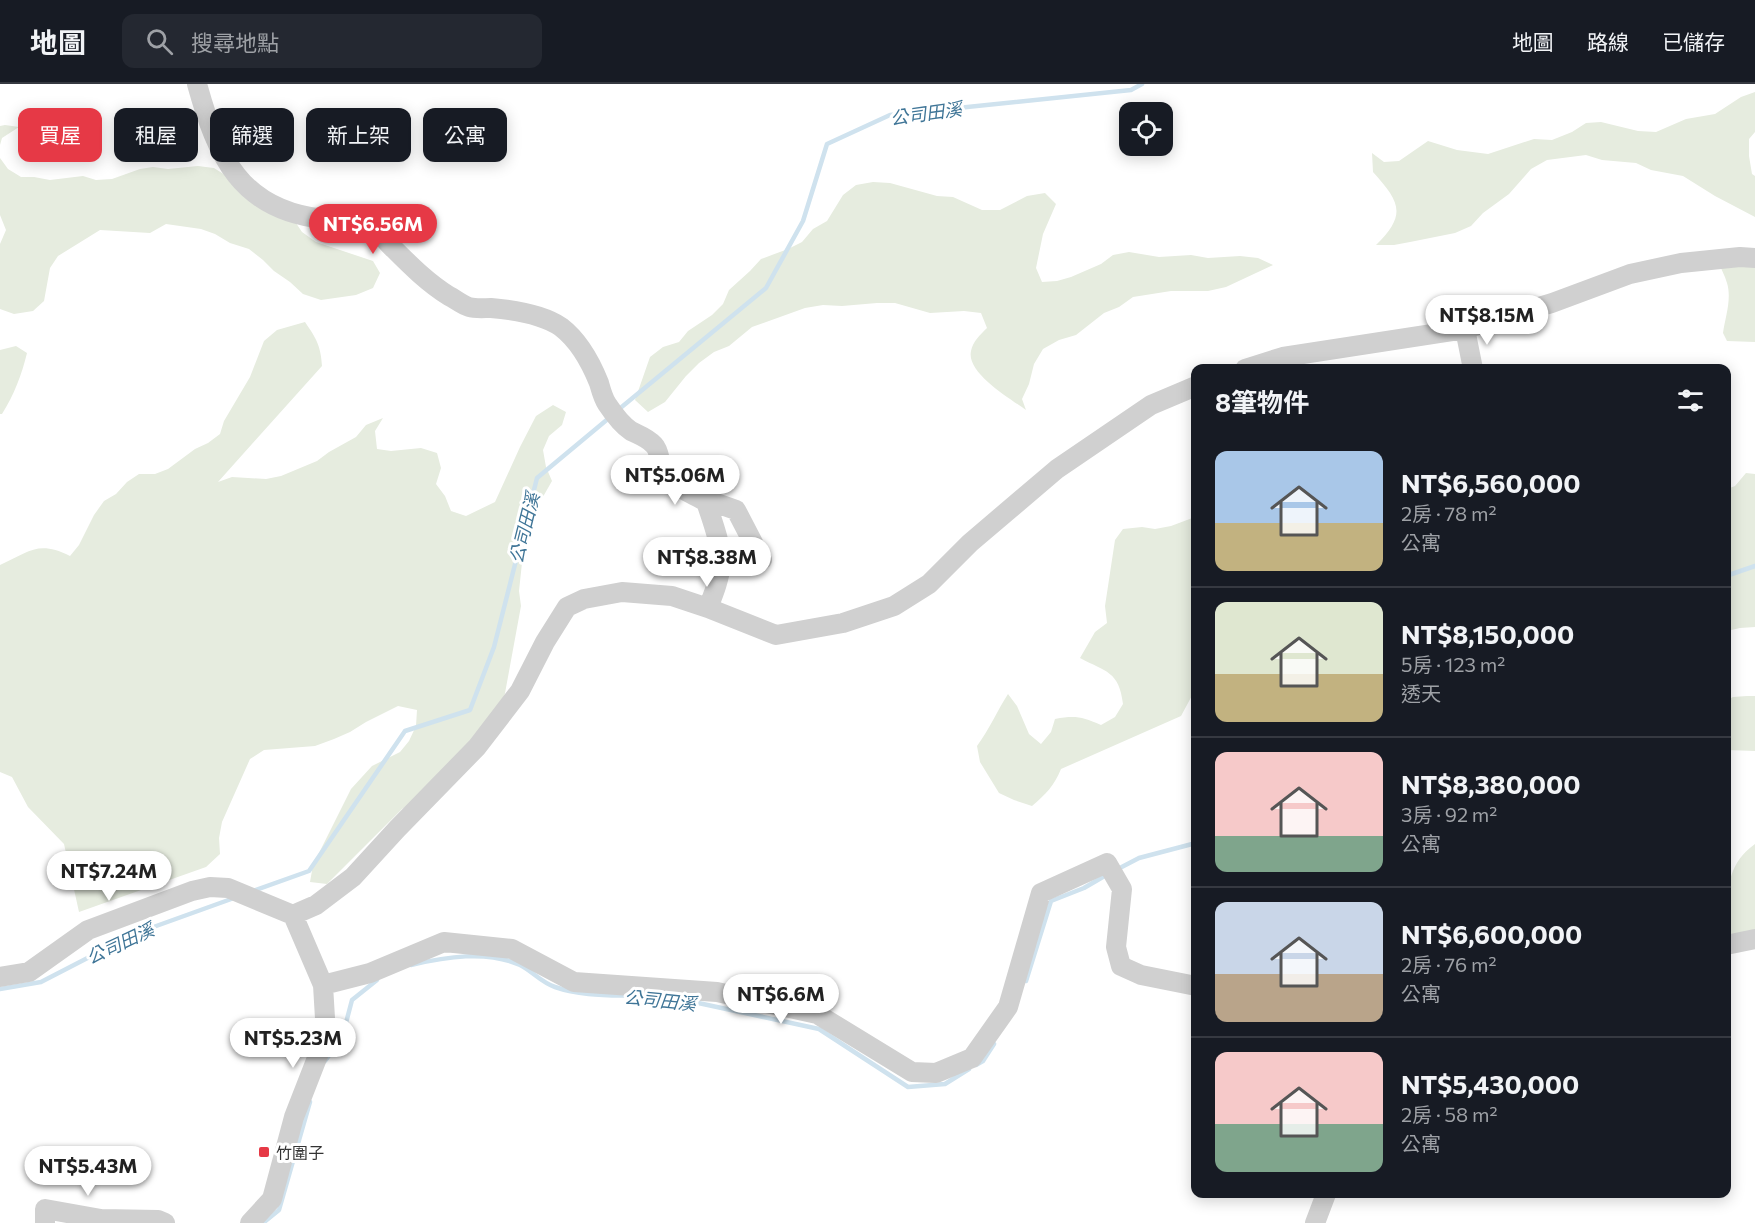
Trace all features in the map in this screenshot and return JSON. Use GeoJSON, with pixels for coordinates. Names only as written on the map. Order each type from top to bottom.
{"type":"FeatureCollection","features":[{"type":"Feature","properties":{"kind":"street"},"geometry":{"type":"LineString","coordinates":[[197,84],[205,113],[222,155],[244,184],[266,202],[289,213],[305,217],[362,223],[374,227],[392,248],[430,284],[468,307],[526,313],[547,320],[573,338],[598,381],[605,402],[629,429],[645,437],[657,447],[661,468],[668,479],[706,502],[721,559],[719,578],[708,608]]}},
{"type":"Feature","properties":{"kind":"street"},"geometry":{"type":"LineString","coordinates":[[1261,364],[1283,357],[1465,329],[1552,303],[1630,273],[1681,263],[1740,257],[1755,258]]}},
{"type":"Feature","properties":{"kind":"street"},"geometry":{"type":"LineString","coordinates":[[1465,329],[1472,364]]}},
{"type":"Feature","properties":{"kind":"street"},"geometry":{"type":"LineString","coordinates":[[0,976],[29,972],[88,930],[192,891],[210,887],[228,888],[289,914],[316,905],[353,877],[477,747],[520,692],[545,642],[567,607],[584,599],[622,592],[672,596],[776,635],[843,623],[894,606],[929,584],[970,543],[1057,469],[1151,405],[1191,388]]}},
{"type":"Feature","properties":{"kind":"street"},"geometry":{"type":"LineString","coordinates":[[696,496],[736,510],[762,560]]}},
{"type":"Feature","properties":{"kind":"street"},"geometry":{"type":"LineString","coordinates":[[322,985],[370,973],[444,942],[512,949],[574,982],[717,992],[817,1014],[912,1072],[936,1073],[972,1058],[1008,1007],[1041,893],[1107,863],[1122,889],[1116,947],[1121,966],[1141,975],[1191,985]]}},
{"type":"Feature","properties":{"kind":"street"},"geometry":{"type":"LineString","coordinates":[[250,1223],[272,1199],[294,1117],[326,1035],[322,985],[289,914]]}},
{"type":"Feature","properties":{"kind":"street"},"geometry":{"type":"LineString","coordinates":[[1731,944],[1755,939]]}},
{"type":"Feature","properties":{"kind":"street"},"geometry":{"type":"LineString","coordinates":[[1315,1223],[1324,1198]]}},
{"type":"Feature","properties":{"kind":"street"},"geometry":{"type":"LineString","coordinates":[[45,1223],[45,1209],[101,1219],[158,1220],[165,1223]]}},
{"type":"Feature","properties":{"kind":"shaded area"},"geometry":{"type":"Polygon","coordinates":[[[1755,92],[1755,132],[1749,139],[1749,156],[1752,174],[1755,176],[1755,217],[1683,176],[1651,170],[1636,163],[1602,160],[1586,155],[1547,160],[1531,169],[1509,194],[1483,213],[1471,226],[1455,233],[1394,245],[1376,245],[1393,225],[1396,208],[1389,191],[1373,172],[1372,153],[1384,162],[1399,161],[1428,141],[1457,150],[1488,154],[1534,139],[1552,140],[1586,123],[1601,122],[1638,131],[1656,132],[1686,119],[1715,114],[1741,97],[1755,92]]]}},
{"type":"Feature","properties":{"kind":"shaded area"},"geometry":{"type":"Polygon","coordinates":[[[0,126],[18,128],[2,138],[0,145],[0,126]]]}},
{"type":"Feature","properties":{"kind":"shaded area"},"geometry":{"type":"Polygon","coordinates":[[[0,158],[8,169],[21,177],[50,180],[83,176],[96,180],[112,179],[153,167],[214,168],[292,217],[302,232],[316,242],[373,261],[380,273],[373,288],[356,295],[321,300],[303,294],[249,249],[201,229],[166,224],[150,233],[100,230],[58,256],[50,268],[44,301],[33,311],[14,314],[0,309],[0,244],[6,230],[0,215],[0,158]]]}},
{"type":"Feature","properties":{"kind":"shaded area"},"geometry":{"type":"Polygon","coordinates":[[[873,182],[890,183],[937,196],[953,197],[982,210],[1000,210],[1027,196],[1045,193],[1056,204],[1043,234],[1036,268],[1042,282],[1071,277],[1101,264],[1113,255],[1129,252],[1159,257],[1240,256],[1258,258],[1273,265],[1226,287],[1208,291],[1171,291],[1133,297],[1119,307],[1104,313],[1076,335],[1059,340],[1043,349],[1034,364],[1022,399],[1026,410],[991,385],[975,368],[971,359],[973,344],[987,328],[981,313],[964,311],[930,313],[895,303],[823,305],[805,308],[752,327],[729,346],[714,352],[699,363],[665,402],[648,412],[635,400],[650,357],[663,347],[679,342],[688,331],[712,315],[723,304],[729,290],[761,259],[802,242],[813,229],[827,221],[843,195],[856,185],[873,182]]]}},
{"type":"Feature","properties":{"kind":"shaded area"},"geometry":{"type":"Polygon","coordinates":[[[1718,260],[1755,261],[1755,342],[1727,341],[1723,333],[1728,289],[1718,260]]]}},
{"type":"Feature","properties":{"kind":"shaded area"},"geometry":{"type":"Polygon","coordinates":[[[305,322],[317,342],[322,366],[218,482],[232,477],[266,479],[281,476],[317,461],[356,437],[366,425],[383,418],[375,431],[377,449],[391,451],[421,448],[437,453],[441,468],[436,484],[445,496],[451,511],[466,516],[495,502],[536,416],[553,405],[566,412],[562,425],[549,436],[543,450],[546,467],[552,481],[534,507],[524,544],[519,591],[521,606],[503,704],[496,715],[412,803],[402,809],[327,884],[310,882],[313,865],[351,789],[372,766],[400,752],[409,741],[416,726],[417,710],[398,706],[350,732],[315,746],[264,750],[250,759],[222,822],[219,838],[220,854],[206,867],[79,912],[64,844],[28,807],[12,777],[0,772],[0,565],[26,552],[41,548],[59,551],[70,556],[79,545],[104,501],[116,494],[127,482],[139,474],[155,474],[168,469],[220,434],[224,421],[250,377],[264,341],[277,330],[305,322]]]}},
{"type":"Feature","properties":{"kind":"shaded area"},"geometry":{"type":"Polygon","coordinates":[[[16,346],[27,353],[14,392],[0,414],[0,350],[16,346]]]}},
{"type":"Feature","properties":{"kind":"shaded area"},"geometry":{"type":"Polygon","coordinates":[[[1746,473],[1755,474],[1755,627],[1731,630],[1731,488],[1746,473]]]}},
{"type":"Feature","properties":{"kind":"shaded area"},"geometry":{"type":"Polygon","coordinates":[[[1191,518],[1191,697],[1181,716],[1061,769],[1049,789],[1032,806],[999,793],[980,762],[977,746],[1008,694],[1017,706],[1029,734],[1041,744],[1051,732],[1055,719],[1079,718],[1101,725],[1115,717],[1123,704],[1118,685],[1110,674],[1080,658],[1095,632],[1107,623],[1105,606],[1115,540],[1123,529],[1142,527],[1155,529],[1191,518]]]}},
{"type":"Feature","properties":{"kind":"shaded area"},"geometry":{"type":"Polygon","coordinates":[[[1755,696],[1755,751],[1731,750],[1731,698],[1755,696]]]}},
{"type":"Feature","properties":{"kind":"shaded area"},"geometry":{"type":"Polygon","coordinates":[[[1755,844],[1755,932],[1731,937],[1731,879],[1744,853],[1755,844]]]}},
{"type":"Feature","properties":{"kind":"waterway","name":"公司田溪"},"geometry":{"type":"LineString","coordinates":[[618,410],[766,288],[803,221],[827,144],[890,115],[1131,90],[1142,84]]}},
{"type":"Feature","properties":{"kind":"waterway","name":"公司田溪"},"geometry":{"type":"LineString","coordinates":[[253,891],[309,871],[405,731],[470,710],[494,647],[537,478],[609,418]]}},
{"type":"Feature","properties":{"kind":"waterway","name":"公司田溪"},"geometry":{"type":"LineString","coordinates":[[1731,574],[1755,566]]}},
{"type":"Feature","properties":{"kind":"waterway","name":"公司田溪"},"geometry":{"type":"LineString","coordinates":[[1116,870],[1139,858],[1191,844]]}},
{"type":"Feature","properties":{"kind":"waterway","name":"公司田溪"},"geometry":{"type":"LineString","coordinates":[[1026,981],[1051,901],[1084,888],[1108,874]]}},
{"type":"Feature","properties":{"kind":"waterway","name":"公司田溪"},"geometry":{"type":"LineString","coordinates":[[0,989],[41,982],[134,934],[234,898]]}},
{"type":"Feature","properties":{"kind":"waterway","name":"公司田溪"},"geometry":{"type":"LineString","coordinates":[[411,965],[466,956],[480,956],[507,960],[520,965],[546,983],[565,990],[637,996]]}},
{"type":"Feature","properties":{"kind":"waterway","name":"公司田溪"},"geometry":{"type":"LineString","coordinates":[[325,1061],[342,1038],[352,1000],[377,980]]}},
{"type":"Feature","properties":{"kind":"waterway","name":"公司田溪"},"geometry":{"type":"LineString","coordinates":[[675,998],[819,1029],[908,1087],[945,1084],[969,1069]]}},
{"type":"Feature","properties":{"kind":"waterway","name":"公司田溪"},"geometry":{"type":"LineString","coordinates":[[976,1065],[983,1061],[994,1044]]}},
{"type":"Feature","properties":{"kind":"waterway","name":"公司田溪"},"geometry":{"type":"LineString","coordinates":[[263,1223],[279,1210],[310,1102]]}},
{"type":"Feature","properties":{"kind":"place","name":"竹圍子"},"geometry":{"type":"Point","coordinates":[264,1152]}}]}
